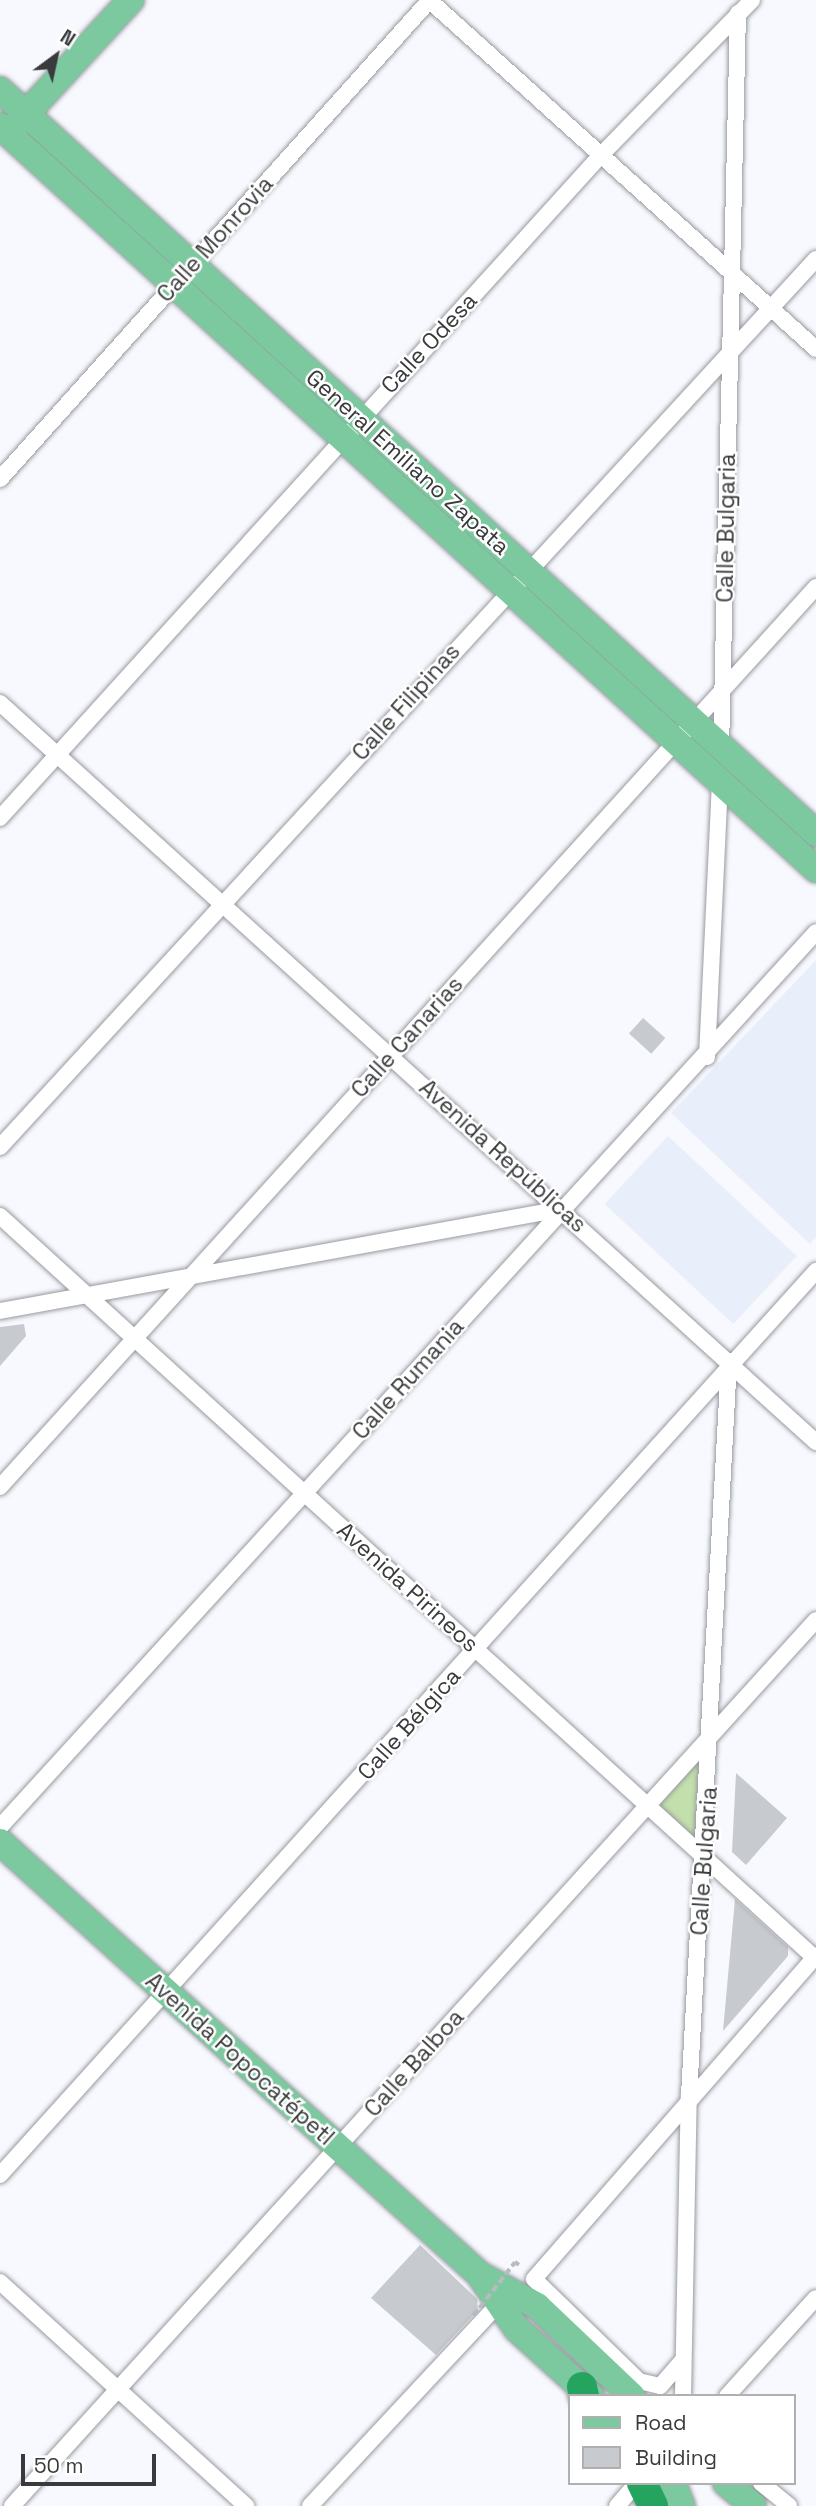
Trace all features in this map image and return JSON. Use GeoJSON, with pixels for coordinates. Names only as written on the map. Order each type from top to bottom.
{"type":"FeatureCollection","features":[{"type":"Feature","properties":{"kind":"highway"},"geometry":{"type":"LineString","coordinates":[[643,2485],[653,2506]]}},
{"type":"Feature","properties":{"kind":"main road"},"geometry":{"type":"LineString","coordinates":[[3,134],[26,114],[131,0]]}},
{"type":"Feature","properties":{"kind":"main road","name":"General Emiliano Zapata"},"geometry":{"type":"LineString","coordinates":[[0,90],[342,438],[816,869]]}},
{"type":"Feature","properties":{"kind":"main road","name":"General Emiliano Zapata"},"geometry":{"type":"LineString","coordinates":[[3,134],[360,419],[816,833]]}},
{"type":"Feature","properties":{"kind":"main road","name":"Avenida Popocatépetl"},"geometry":{"type":"LineString","coordinates":[[0,1842],[480,2275],[586,2393]]}},
{"type":"Feature","properties":{"kind":"main road"},"geometry":{"type":"LineString","coordinates":[[504,2299],[537,2306],[630,2394]]}},
{"type":"Feature","properties":{"kind":"main road"},"geometry":{"type":"LineString","coordinates":[[674,2485],[682,2506]]}},
{"type":"Feature","properties":{"kind":"main road"},"geometry":{"type":"LineString","coordinates":[[728,2485],[753,2506]]}},
{"type":"Feature","properties":{"kind":"street"},"geometry":{"type":"LineString","coordinates":[[430,0],[816,348]]}},
{"type":"Feature","properties":{"kind":"street","name":"Calle Monrovia"},"geometry":{"type":"LineString","coordinates":[[0,479],[430,0]]}},
{"type":"Feature","properties":{"kind":"street","name":"Calle Odesa"},"geometry":{"type":"LineString","coordinates":[[0,818],[601,155],[738,8],[752,0]]}},
{"type":"Feature","properties":{"kind":"street","name":"Calle Bulgaria"},"geometry":{"type":"LineString","coordinates":[[707,1057],[720,781],[738,8]]}},
{"type":"Feature","properties":{"kind":"street","name":"Calle Filipinas"},"geometry":{"type":"LineString","coordinates":[[0,1147],[526,569],[816,259]]}},
{"type":"Feature","properties":{"kind":"street","name":"Calle Canarias"},"geometry":{"type":"LineString","coordinates":[[0,1487],[816,587]]}},
{"type":"Feature","properties":{"kind":"street","name":"Avenida Repúblicas"},"geometry":{"type":"LineString","coordinates":[[0,703],[816,1441]]}},
{"type":"Feature","properties":{"kind":"street","name":"Calle Rumania"},"geometry":{"type":"LineString","coordinates":[[0,1827],[561,1209],[707,1057],[816,932]]}},
{"type":"Feature","properties":{"kind":"street"},"geometry":{"type":"LineString","coordinates":[[0,1311],[561,1209]]}},
{"type":"Feature","properties":{"kind":"street","name":"Avenida Pirineos"},"geometry":{"type":"LineString","coordinates":[[0,1216],[815,1957]]}},
{"type":"Feature","properties":{"kind":"street","name":"Calle Bélgica"},"geometry":{"type":"LineString","coordinates":[[0,2175],[477,1649],[729,1362],[816,1271]]}},
{"type":"Feature","properties":{"kind":"street","name":"Calle Bulgaria"},"geometry":{"type":"LineString","coordinates":[[684,2394],[682,2361],[689,2096],[713,1732],[729,1362]]}},
{"type":"Feature","properties":{"kind":"street","name":"Calle Balboa"},"geometry":{"type":"LineString","coordinates":[[12,2506],[816,1620]]}},
{"type":"Feature","properties":{"kind":"street"},"geometry":{"type":"LineString","coordinates":[[682,2361],[660,2386],[639,2381],[534,2279],[689,2096],[815,1957]]}},
{"type":"Feature","properties":{"kind":"street"},"geometry":{"type":"LineString","coordinates":[[0,2282],[246,2506]]}},
{"type":"Feature","properties":{"kind":"street"},"geometry":{"type":"LineString","coordinates":[[729,2394],[816,2298]]}},
{"type":"Feature","properties":{"kind":"street"},"geometry":{"type":"LineString","coordinates":[[310,2506],[504,2299]]}},
{"type":"Feature","properties":{"kind":"street"},"geometry":{"type":"LineString","coordinates":[[617,2506],[635,2485]]}},
{"type":"Feature","properties":{"kind":"street"},"geometry":{"type":"LineString","coordinates":[[763,2485],[789,2506]]}},
{"type":"Feature","properties":{"kind":"path"},"geometry":{"type":"LineString","coordinates":[[473,2316],[515,2262],[519,2265]]}},
{"type":"Feature","properties":{"kind":"shaded area"},"geometry":{"type":"Polygon","coordinates":[[[816,960],[816,1237],[810,1244],[671,1113],[816,960]]]}},
{"type":"Feature","properties":{"kind":"shaded area"},"geometry":{"type":"Polygon","coordinates":[[[668,1136],[797,1256],[733,1324],[605,1204],[668,1136]]]}},
{"type":"Feature","properties":{"kind":"green space"},"geometry":{"type":"Polygon","coordinates":[[[713,1733],[704,1857],[649,1803],[713,1733]]]}},
{"type":"Feature","properties":{"kind":"building"},"geometry":{"type":"Polygon","coordinates":[[[643,1018],[665,1038],[651,1054],[629,1034],[643,1018]]]}},
{"type":"Feature","properties":{"kind":"building"},"geometry":{"type":"Polygon","coordinates":[[[24,1324],[26,1336],[0,1366],[0,1327],[24,1324]]]}},
{"type":"Feature","properties":{"kind":"building"},"geometry":{"type":"Polygon","coordinates":[[[736,1773],[787,1818],[746,1865],[732,1852],[736,1773]]]}},
{"type":"Feature","properties":{"kind":"building"},"geometry":{"type":"Polygon","coordinates":[[[735,1899],[788,1947],[788,1956],[723,2031],[735,1899]]]}},
{"type":"Feature","properties":{"kind":"building"},"geometry":{"type":"Polygon","coordinates":[[[420,2245],[477,2299],[478,2310],[436,2355],[371,2298],[420,2245]]]}}]}
